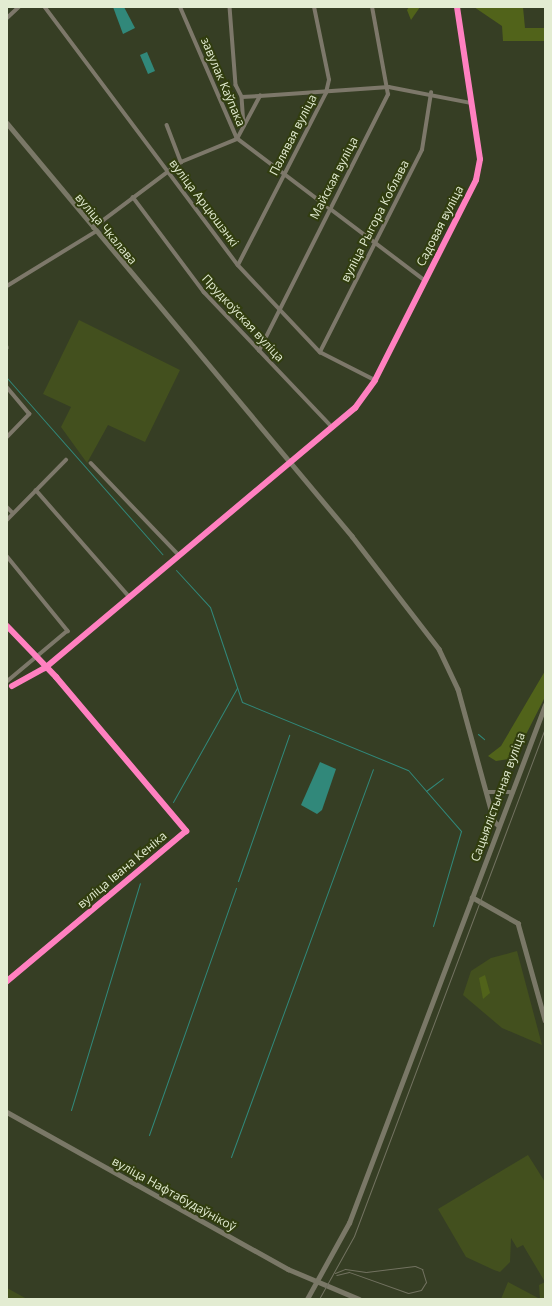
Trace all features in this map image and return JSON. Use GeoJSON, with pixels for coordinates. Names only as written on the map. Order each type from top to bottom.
{"type":"FeatureCollection","features":[{"type":"Feature","properties":{"kind":"main road","name":"вуліца Чкалава"},"geometry":{"type":"LineString","coordinates":[[7,123],[288,463],[352,536],[439,649],[458,689],[494,820],[498,825]]}},
{"type":"Feature","properties":{"kind":"main road","name":"Сацыялістычная вуліца"},"geometry":{"type":"LineString","coordinates":[[316,1282],[349,1223],[510,792],[545,705]]}},
{"type":"Feature","properties":{"kind":"main road"},"geometry":{"type":"LineString","coordinates":[[486,792],[510,792]]}},
{"type":"Feature","properties":{"kind":"main road"},"geometry":{"type":"LineString","coordinates":[[472,897],[518,923],[545,1020]]}},
{"type":"Feature","properties":{"kind":"main road","name":"вуліца Нафтабудаўнікоў"},"geometry":{"type":"LineString","coordinates":[[7,1112],[316,1282],[359,1299]]}},
{"type":"Feature","properties":{"kind":"main road"},"geometry":{"type":"LineString","coordinates":[[307,1299],[316,1282]]}},
{"type":"Feature","properties":{"kind":"street"},"geometry":{"type":"LineString","coordinates":[[7,18],[18,7]]}},
{"type":"Feature","properties":{"kind":"street","name":"вуліца Арцюшэнкі"},"geometry":{"type":"LineString","coordinates":[[45,7],[238,265],[320,352],[375,380]]}},
{"type":"Feature","properties":{"kind":"street","name":"завулак Каўпака"},"geometry":{"type":"LineString","coordinates":[[180,7],[237,139],[181,162]]}},
{"type":"Feature","properties":{"kind":"street"},"geometry":{"type":"LineString","coordinates":[[230,7],[236,86],[242,97],[244,127]]}},
{"type":"Feature","properties":{"kind":"street","name":"Палявая вуліца"},"geometry":{"type":"LineString","coordinates":[[238,265],[326,93],[329,80],[314,7]]}},
{"type":"Feature","properties":{"kind":"street"},"geometry":{"type":"LineString","coordinates":[[372,7],[389,87]]}},
{"type":"Feature","properties":{"kind":"street","name":"Садовая вуліца"},"geometry":{"type":"LineString","coordinates":[[12,686],[45,668],[128,595],[355,408],[375,380],[476,180],[480,160],[456,7]]}},
{"type":"Feature","properties":{"kind":"street"},"geometry":{"type":"LineString","coordinates":[[242,97],[326,93],[389,87],[431,93],[471,103]]}},
{"type":"Feature","properties":{"kind":"street","name":"Майская вуліца"},"geometry":{"type":"LineString","coordinates":[[259,351],[388,95],[389,87]]}},
{"type":"Feature","properties":{"kind":"street","name":"вуліца Рыгора Коблава"},"geometry":{"type":"LineString","coordinates":[[320,352],[422,150],[431,93]]}},
{"type":"Feature","properties":{"kind":"street"},"geometry":{"type":"LineString","coordinates":[[260,96],[237,139],[425,280]]}},
{"type":"Feature","properties":{"kind":"street"},"geometry":{"type":"LineString","coordinates":[[7,286],[94,230],[133,197],[169,173],[181,162],[167,125]]}},
{"type":"Feature","properties":{"kind":"street","name":"Прудкоўская вуліца"},"geometry":{"type":"LineString","coordinates":[[133,197],[204,292],[332,427]]}},
{"type":"Feature","properties":{"kind":"street"},"geometry":{"type":"LineString","coordinates":[[7,387],[30,414],[7,438]]}},
{"type":"Feature","properties":{"kind":"street"},"geometry":{"type":"LineString","coordinates":[[7,520],[66,460]]}},
{"type":"Feature","properties":{"kind":"street"},"geometry":{"type":"LineString","coordinates":[[90,463],[178,554]]}},
{"type":"Feature","properties":{"kind":"street"},"geometry":{"type":"LineString","coordinates":[[36,490],[128,595]]}},
{"type":"Feature","properties":{"kind":"street"},"geometry":{"type":"LineString","coordinates":[[7,507],[13,513]]}},
{"type":"Feature","properties":{"kind":"street"},"geometry":{"type":"LineString","coordinates":[[7,556],[68,631],[7,682]]}},
{"type":"Feature","properties":{"kind":"street"},"geometry":{"type":"LineString","coordinates":[[7,626],[45,668]]}},
{"type":"Feature","properties":{"kind":"street","name":"вуліца Івана Кеніка"},"geometry":{"type":"LineString","coordinates":[[7,981],[186,831],[45,668]]}},
{"type":"Feature","properties":{"kind":"shaded area"},"geometry":{"type":"Polygon","coordinates":[[[409,7],[420,7],[411,20],[407,10],[409,7]]]}},
{"type":"Feature","properties":{"kind":"shaded area"},"geometry":{"type":"Polygon","coordinates":[[[474,7],[523,7],[525,28],[545,28],[545,41],[503,41],[502,26],[474,7]]]}},
{"type":"Feature","properties":{"kind":"shaded area"},"geometry":{"type":"Polygon","coordinates":[[[79,320],[180,370],[145,442],[108,425],[87,463],[61,427],[71,407],[43,394],[79,320]]]}},
{"type":"Feature","properties":{"kind":"shaded area"},"geometry":{"type":"Polygon","coordinates":[[[545,671],[545,697],[514,758],[496,761],[488,756],[501,746],[545,671]]]}},
{"type":"Feature","properties":{"kind":"shaded area"},"geometry":{"type":"Polygon","coordinates":[[[517,951],[542,1045],[502,1028],[463,995],[471,971],[491,958],[517,951]]]}},
{"type":"Feature","properties":{"kind":"shaded area"},"geometry":{"type":"Polygon","coordinates":[[[485,975],[490,993],[483,999],[479,978],[485,975]]]}},
{"type":"Feature","properties":{"kind":"shaded area"},"geometry":{"type":"Polygon","coordinates":[[[528,1155],[545,1182],[545,1282],[523,1245],[517,1248],[511,1238],[510,1262],[500,1272],[466,1257],[438,1209],[528,1155]]]}},
{"type":"Feature","properties":{"kind":"shaded area"},"geometry":{"type":"Polygon","coordinates":[[[508,1282],[540,1299],[501,1299],[508,1282]]]}},
{"type":"Feature","properties":{"kind":"shaded area"},"geometry":{"type":"Polygon","coordinates":[[[545,1282],[545,1299],[540,1299],[539,1285],[545,1282]]]}},
{"type":"Feature","properties":{"kind":"shaded area"},"geometry":{"type":"Polygon","coordinates":[[[7,1288],[27,1299],[7,1299],[7,1288]]]}},
{"type":"Feature","properties":{"kind":"water"},"geometry":{"type":"Polygon","coordinates":[[[113,7],[124,7],[135,28],[123,34],[113,7]]]}},
{"type":"Feature","properties":{"kind":"water"},"geometry":{"type":"Polygon","coordinates":[[[147,52],[155,71],[148,74],[140,55],[147,52]]]}},
{"type":"Feature","properties":{"kind":"water"},"geometry":{"type":"Polygon","coordinates":[[[320,762],[336,769],[322,810],[317,814],[301,805],[320,762]]]}},
{"type":"Feature","properties":{"kind":"waterway"},"geometry":{"type":"LineString","coordinates":[[7,378],[162,554]]}},
{"type":"Feature","properties":{"kind":"waterway"},"geometry":{"type":"LineString","coordinates":[[176,570],[210,607],[242,702],[408,770],[461,831],[433,926]]}},
{"type":"Feature","properties":{"kind":"waterway"},"geometry":{"type":"LineString","coordinates":[[173,802],[237,688]]}},
{"type":"Feature","properties":{"kind":"waterway"},"geometry":{"type":"LineString","coordinates":[[478,734],[484,739]]}},
{"type":"Feature","properties":{"kind":"waterway"},"geometry":{"type":"LineString","coordinates":[[238,881],[289,735]]}},
{"type":"Feature","properties":{"kind":"waterway"},"geometry":{"type":"LineString","coordinates":[[231,1157],[373,769]]}},
{"type":"Feature","properties":{"kind":"waterway"},"geometry":{"type":"LineString","coordinates":[[426,791],[443,778]]}},
{"type":"Feature","properties":{"kind":"waterway"},"geometry":{"type":"LineString","coordinates":[[71,1110],[140,883]]}},
{"type":"Feature","properties":{"kind":"waterway"},"geometry":{"type":"LineString","coordinates":[[149,1135],[236,888]]}},
{"type":"Feature","properties":{"kind":"tram line"},"geometry":{"type":"LineString","coordinates":[[319,1299],[354,1236],[545,728]]}},
{"type":"Feature","properties":{"kind":"tram line"},"geometry":{"type":"LineString","coordinates":[[335,1273],[345,1269],[366,1272],[415,1266],[422,1269],[426,1282],[421,1290],[408,1293],[349,1272],[336,1275]]}},
{"type":"Feature","properties":{"kind":"cycle path"},"geometry":{"type":"LineString","coordinates":[[12,686],[45,668],[355,408],[375,380],[476,180],[480,159],[457,7]]}},
{"type":"Feature","properties":{"kind":"cycle path"},"geometry":{"type":"LineString","coordinates":[[7,626],[56,677],[186,831],[7,981]]}}]}
